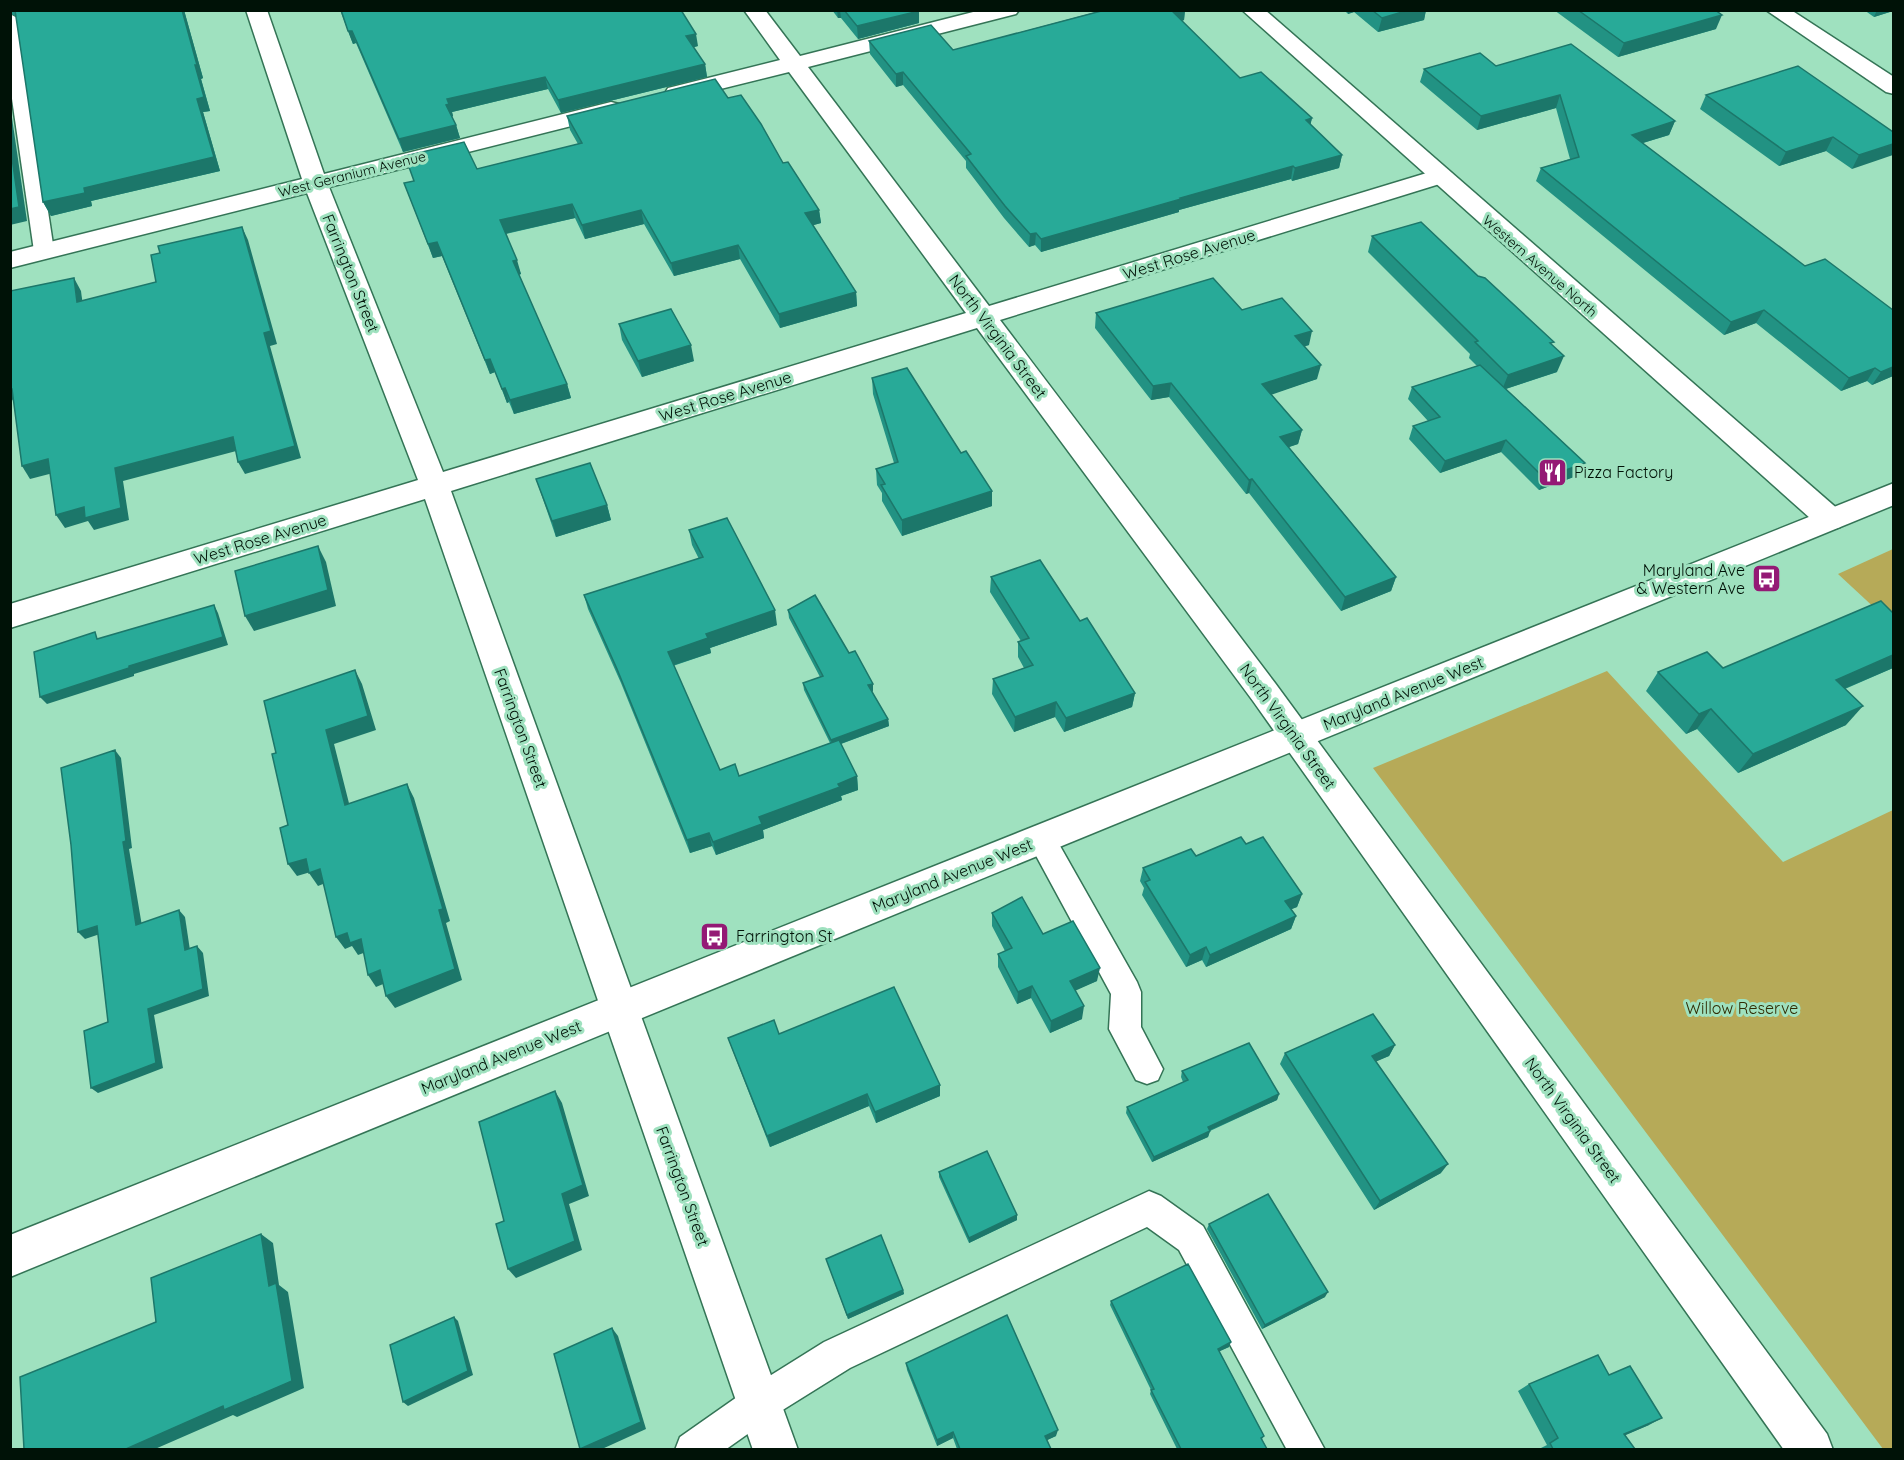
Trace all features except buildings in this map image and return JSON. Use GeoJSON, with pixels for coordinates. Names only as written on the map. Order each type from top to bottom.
{"type":"FeatureCollection","features":[{"type":"Feature","properties":{"kind":"street","name":"Farrington Street"},"geometry":{"type":"LineString","coordinates":[[256,10],[315,183],[435,485],[776,1449]]}},
{"type":"Feature","properties":{"kind":"street","name":"North Virginia Street"},"geometry":{"type":"LineString","coordinates":[[754,10],[1296,736],[1811,1449]]}},
{"type":"Feature","properties":{"kind":"street"},"geometry":{"type":"LineString","coordinates":[[650,100],[1009,10]]}},
{"type":"Feature","properties":{"kind":"street","name":"Western Avenue North"},"geometry":{"type":"LineString","coordinates":[[1252,10],[1438,177],[1830,519]]}},
{"type":"Feature","properties":{"kind":"street"},"geometry":{"type":"LineString","coordinates":[[1776,10],[1893,87]]}},
{"type":"Feature","properties":{"kind":"street","name":"West Geranium Avenue"},"geometry":{"type":"LineString","coordinates":[[10,260],[627,105]]}},
{"type":"Feature","properties":{"kind":"street","name":"West Rose Avenue"},"geometry":{"type":"LineString","coordinates":[[10,616],[1438,177]]}},
{"type":"Feature","properties":{"kind":"street","name":"Maryland Avenue West"},"geometry":{"type":"LineString","coordinates":[[10,1256],[1893,493]]}},
{"type":"Feature","properties":{"kind":"lane"},"geometry":{"type":"LineString","coordinates":[[10,19],[44,252]]}},
{"type":"Feature","properties":{"kind":"lane"},"geometry":{"type":"LineString","coordinates":[[1041,839],[1126,992],[1125,1029],[1147,1069]]}},
{"type":"Feature","properties":{"kind":"lane"},"geometry":{"type":"LineString","coordinates":[[693,1449],[760,1403],[837,1355],[1149,1208],[1191,1238],[1306,1449]]}},
{"type":"Feature","properties":{"kind":"green space"},"geometry":{"type":"Polygon","coordinates":[[[1893,549],[1893,625],[1838,574],[1893,549]]]}},
{"type":"Feature","properties":{"kind":"green space","name":"Willow Reserve"},"geometry":{"type":"Polygon","coordinates":[[[1607,671],[1783,862],[1893,810],[1893,1449],[1883,1449],[1373,768],[1607,671]]]}},
{"type":"Feature","properties":{"kind":"place","name":"Pizza Factory"},"geometry":{"type":"Point","coordinates":[1553,472]}},
{"type":"Feature","properties":{"kind":"place","name":"Maryland Ave & Western Ave"},"geometry":{"type":"Point","coordinates":[1766,579]}},
{"type":"Feature","properties":{"kind":"place","name":"Farrington St"},"geometry":{"type":"Point","coordinates":[715,936]}}]}
